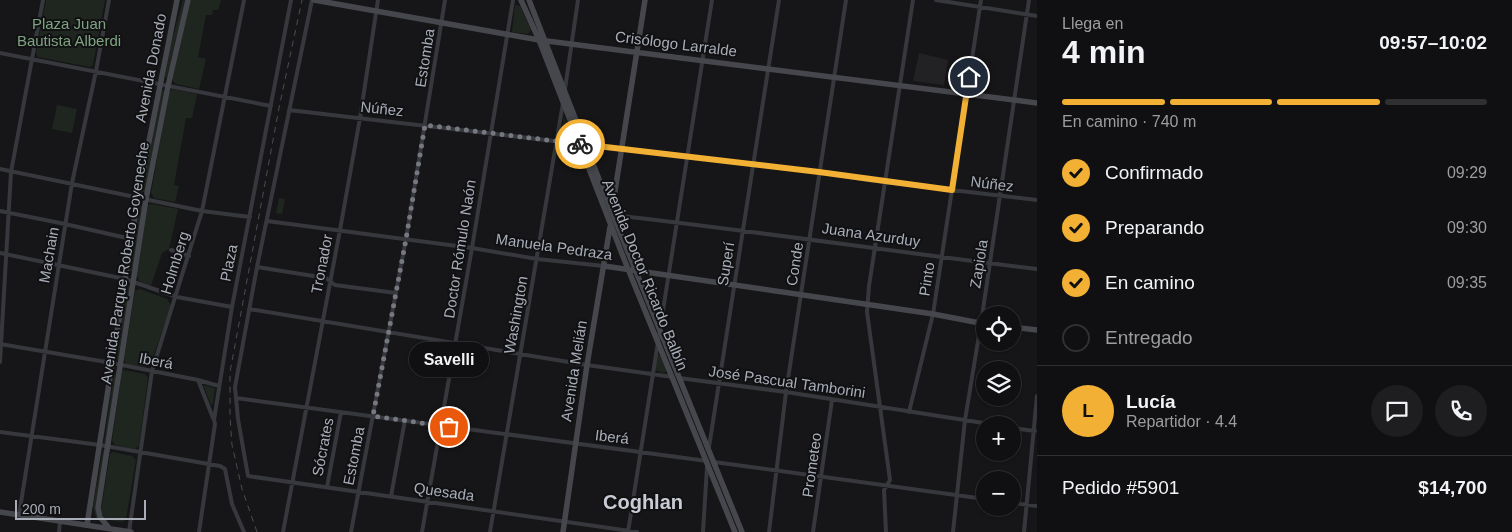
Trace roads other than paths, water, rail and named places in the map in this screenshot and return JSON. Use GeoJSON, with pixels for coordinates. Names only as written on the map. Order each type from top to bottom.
{"type":"FeatureCollection","features":[{"type":"Feature","properties":{"kind":"main road","name":"Avenida Donado"},"geometry":{"type":"LineString","coordinates":[[87,525],[138,197],[177,0]]}},
{"type":"Feature","properties":{"kind":"main road","name":"Avenida Parque Roberto Goyeneche"},"geometry":{"type":"LineString","coordinates":[[109,528],[100,517],[98,508],[146,199],[168,86],[188,0]]}},
{"type":"Feature","properties":{"kind":"main road","name":"Crisólogo Larralde"},"geometry":{"type":"LineString","coordinates":[[313,0],[542,40],[1037,103]]}},
{"type":"Feature","properties":{"kind":"main road","name":"Avenida Doctor Ricardo Balbín"},"geometry":{"type":"LineString","coordinates":[[521,0],[565,90],[611,224],[629,270],[673,377],[742,532]]}},
{"type":"Feature","properties":{"kind":"main road","name":"Avenida Doctor Ricardo Balbín"},"geometry":{"type":"LineString","coordinates":[[528,0],[563,101],[583,144],[680,378],[708,451],[735,532]]}},
{"type":"Feature","properties":{"kind":"main road","name":"Avenida Melián"},"geometry":{"type":"LineString","coordinates":[[563,532],[644,0]]}},
{"type":"Feature","properties":{"kind":"main road","name":"Manuela Pedraza"},"geometry":{"type":"LineString","coordinates":[[604,266],[933,314],[976,323]]}},
{"type":"Feature","properties":{"kind":"main road"},"geometry":{"type":"LineString","coordinates":[[1021,328],[1037,330]]}},
{"type":"Feature","properties":{"kind":"main road"},"geometry":{"type":"LineString","coordinates":[[0,512],[129,532]]}},
{"type":"Feature","properties":{"kind":"street"},"geometry":{"type":"LineString","coordinates":[[0,362],[11,172],[44,0]]}},
{"type":"Feature","properties":{"kind":"street","name":"Machain"},"geometry":{"type":"LineString","coordinates":[[19,515],[72,183],[96,72],[109,0]]}},
{"type":"Feature","properties":{"kind":"street","name":"Holmberg"},"geometry":{"type":"LineString","coordinates":[[129,532],[152,371],[177,297],[202,211],[244,0]]}},
{"type":"Feature","properties":{"kind":"street","name":"Plaza"},"geometry":{"type":"LineString","coordinates":[[199,532],[232,307],[291,0]]}},
{"type":"Feature","properties":{"kind":"street","name":"Plaza"},"geometry":{"type":"LineString","coordinates":[[248,476],[235,387],[257,267],[313,0]]}},
{"type":"Feature","properties":{"kind":"street","name":"Tronador"},"geometry":{"type":"LineString","coordinates":[[283,532],[331,282],[360,118],[378,0]]}},
{"type":"Feature","properties":{"kind":"street","name":"Estomba"},"geometry":{"type":"LineString","coordinates":[[351,532],[406,239],[445,0]]}},
{"type":"Feature","properties":{"kind":"street","name":"Doctor Rómulo Naón"},"geometry":{"type":"LineString","coordinates":[[422,532],[513,0]]}},
{"type":"Feature","properties":{"kind":"street"},"geometry":{"type":"LineString","coordinates":[[565,90],[578,0]]}},
{"type":"Feature","properties":{"kind":"street"},"geometry":{"type":"LineString","coordinates":[[628,531],[712,0]]}},
{"type":"Feature","properties":{"kind":"street","name":"Superí"},"geometry":{"type":"LineString","coordinates":[[708,451],[779,0]]}},
{"type":"Feature","properties":{"kind":"street","name":"Conde"},"geometry":{"type":"LineString","coordinates":[[769,532],[786,392],[846,0]]}},
{"type":"Feature","properties":{"kind":"street"},"geometry":{"type":"LineString","coordinates":[[886,532],[884,490],[890,480],[867,305],[913,0]]}},
{"type":"Feature","properties":{"kind":"street"},"geometry":{"type":"LineString","coordinates":[[936,0],[1037,16]]}},
{"type":"Feature","properties":{"kind":"street","name":"Pinto"},"geometry":{"type":"LineString","coordinates":[[909,412],[933,314],[981,0]]}},
{"type":"Feature","properties":{"kind":"street","name":"Zapiola"},"geometry":{"type":"LineString","coordinates":[[985,306],[1029,0]]}},
{"type":"Feature","properties":{"kind":"street"},"geometry":{"type":"LineString","coordinates":[[0,52],[271,106]]}},
{"type":"Feature","properties":{"kind":"street","name":"Washington"},"geometry":{"type":"LineString","coordinates":[[490,532],[563,101]]}},
{"type":"Feature","properties":{"kind":"street","name":"Núñez"},"geometry":{"type":"LineString","coordinates":[[289,110],[819,172],[885,182],[1037,200]]}},
{"type":"Feature","properties":{"kind":"street"},"geometry":{"type":"LineString","coordinates":[[0,169],[202,211],[250,218]]}},
{"type":"Feature","properties":{"kind":"street"},"geometry":{"type":"LineString","coordinates":[[0,211],[131,239]]}},
{"type":"Feature","properties":{"kind":"street","name":"Juana Azurduy"},"geometry":{"type":"LineString","coordinates":[[612,213],[1037,269]]}},
{"type":"Feature","properties":{"kind":"street","name":"Manuela Pedraza"},"geometry":{"type":"LineString","coordinates":[[267,221],[604,266]]}},
{"type":"Feature","properties":{"kind":"street"},"geometry":{"type":"LineString","coordinates":[[172,250],[189,256]]}},
{"type":"Feature","properties":{"kind":"street"},"geometry":{"type":"LineString","coordinates":[[0,252],[125,279],[177,297],[232,307]]}},
{"type":"Feature","properties":{"kind":"street"},"geometry":{"type":"LineString","coordinates":[[257,267],[326,278],[335,285],[396,293]]}},
{"type":"Feature","properties":{"kind":"street","name":"José Pascual Tamborini"},"geometry":{"type":"LineString","coordinates":[[249,309],[588,365],[786,392],[976,422]]}},
{"type":"Feature","properties":{"kind":"street","name":"Iberá"},"geometry":{"type":"LineString","coordinates":[[1,344],[112,363],[220,386]]}},
{"type":"Feature","properties":{"kind":"street","name":"Zapiola"},"geometry":{"type":"LineString","coordinates":[[953,532],[965,420],[978,351]]}},
{"type":"Feature","properties":{"kind":"street"},"geometry":{"type":"LineString","coordinates":[[198,380],[214,420]]}},
{"type":"Feature","properties":{"kind":"street"},"geometry":{"type":"LineString","coordinates":[[1024,532],[1036,431],[1037,396]]}},
{"type":"Feature","properties":{"kind":"street","name":"Iberá"},"geometry":{"type":"LineString","coordinates":[[236,398],[308,406],[976,497]]}},
{"type":"Feature","properties":{"kind":"street","name":"Prometeo"},"geometry":{"type":"LineString","coordinates":[[813,532],[832,400]]}},
{"type":"Feature","properties":{"kind":"street","name":"Sócrates"},"geometry":{"type":"LineString","coordinates":[[327,487],[341,412]]}},
{"type":"Feature","properties":{"kind":"street"},"geometry":{"type":"LineString","coordinates":[[391,496],[404,420]]}},
{"type":"Feature","properties":{"kind":"street"},"geometry":{"type":"LineString","coordinates":[[1021,429],[1036,431]]}},
{"type":"Feature","properties":{"kind":"street"},"geometry":{"type":"LineString","coordinates":[[0,432],[100,445],[220,466],[225,470],[232,504],[244,532]]}},
{"type":"Feature","properties":{"kind":"street"},"geometry":{"type":"LineString","coordinates":[[703,532],[710,461]]}},
{"type":"Feature","properties":{"kind":"street","name":"Quesada"},"geometry":{"type":"LineString","coordinates":[[248,476],[637,532]]}},
{"type":"Feature","properties":{"kind":"street"},"geometry":{"type":"LineString","coordinates":[[1021,504],[1037,506]]}},
{"type":"Feature","properties":{"kind":"street"},"geometry":{"type":"LineString","coordinates":[[59,532],[60,521]]}},
{"type":"Feature","properties":{"kind":"railway"},"geometry":{"type":"LineString","coordinates":[[257,532],[242,489],[232,445],[230,372],[279,108],[302,0]]}},
{"type":"Feature","properties":{"kind":"place","name":"Savelli"},"geometry":{"type":"Point","coordinates":[449,427]}},
{"type":"Feature","properties":{"kind":"district","name":"Coghlan"},"geometry":{"type":"Point","coordinates":[643,502]}},
{"type":"Feature","properties":{"kind":"park label","name":"Plaza Juan Bautista Alberdi"},"geometry":{"type":"Point","coordinates":[69,32]}}]}
